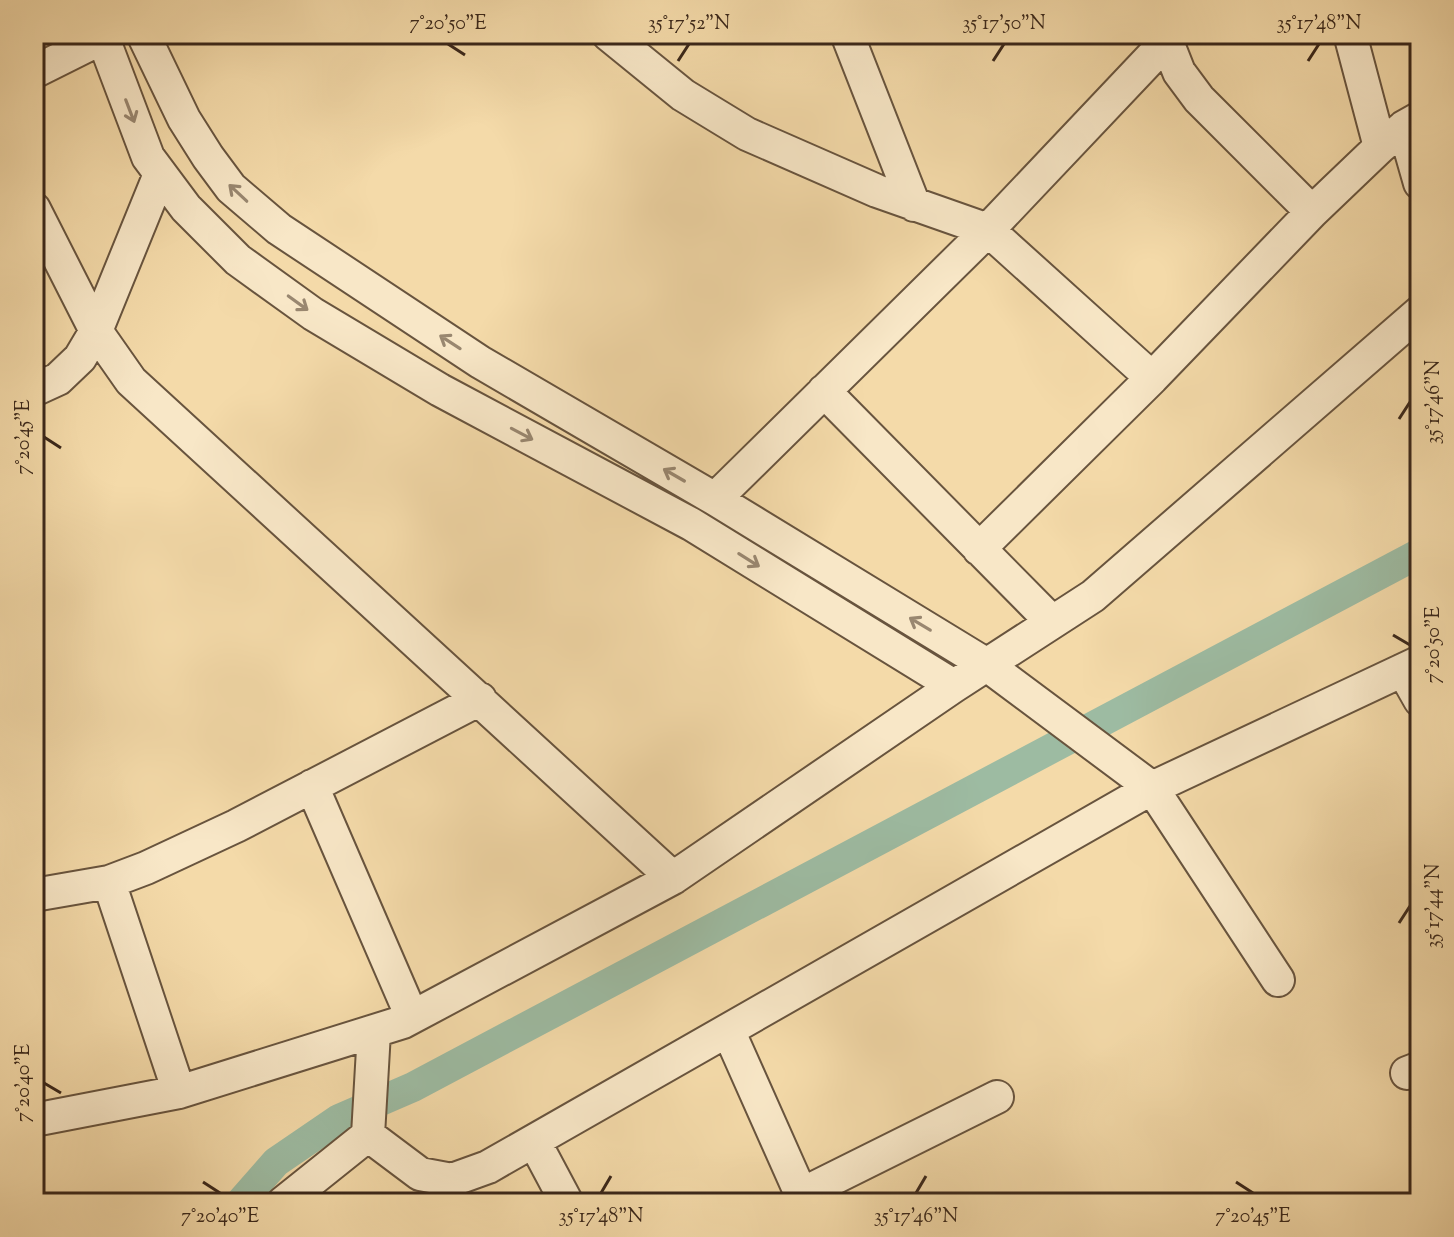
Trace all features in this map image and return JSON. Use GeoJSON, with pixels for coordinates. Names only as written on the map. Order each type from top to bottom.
{"type":"FeatureCollection","features":[{"type":"Feature","properties":{"kind":"street"},"geometry":{"type":"LineString","coordinates":[[143,34],[184,119],[208,157],[231,188],[279,229],[480,362],[715,499],[987,665],[1152,788],[1278,980]]}},
{"type":"Feature","properties":{"kind":"street"},"geometry":{"type":"LineString","coordinates":[[608,34],[683,95],[747,134],[877,191],[988,230],[1152,378]]}},
{"type":"Feature","properties":{"kind":"street"},"geometry":{"type":"LineString","coordinates":[[847,34],[914,205]]}},
{"type":"Feature","properties":{"kind":"street"},"geometry":{"type":"LineString","coordinates":[[1350,34],[1401,131],[1420,183]]}},
{"type":"Feature","properties":{"kind":"street"},"geometry":{"type":"LineString","coordinates":[[34,72],[106,36],[148,157],[186,208],[238,260],[313,314],[440,390],[691,524],[954,686]]}},
{"type":"Feature","properties":{"kind":"street"},"geometry":{"type":"LineString","coordinates":[[715,499],[988,230],[1165,38],[1179,72],[1199,99],[1312,212]]}},
{"type":"Feature","properties":{"kind":"street"},"geometry":{"type":"LineString","coordinates":[[979,549],[1152,378],[1312,212],[1401,131]]}},
{"type":"Feature","properties":{"kind":"street"},"geometry":{"type":"LineString","coordinates":[[34,390],[58,379],[80,358],[96,331],[160,174]]}},
{"type":"Feature","properties":{"kind":"street"},"geometry":{"type":"LineString","coordinates":[[34,209],[96,331],[131,381],[673,878]]}},
{"type":"Feature","properties":{"kind":"street"},"geometry":{"type":"LineString","coordinates":[[34,1120],[179,1092],[374,1032],[412,1017],[673,878],[954,686],[1093,596],[1420,312]]}},
{"type":"Feature","properties":{"kind":"street"},"geometry":{"type":"LineString","coordinates":[[824,391],[1052,622]]}},
{"type":"Feature","properties":{"kind":"street"},"geometry":{"type":"LineString","coordinates":[[368,1135],[420,1174],[452,1180],[488,1167],[1152,788],[1411,666],[1420,700]]}},
{"type":"Feature","properties":{"kind":"street"},"geometry":{"type":"LineString","coordinates":[[34,895],[109,882],[146,868],[211,838],[480,699]]}},
{"type":"Feature","properties":{"kind":"street"},"geometry":{"type":"LineString","coordinates":[[312,786],[412,1017]]}},
{"type":"Feature","properties":{"kind":"street"},"geometry":{"type":"LineString","coordinates":[[109,882],[179,1092]]}},
{"type":"Feature","properties":{"kind":"street"},"geometry":{"type":"LineString","coordinates":[[728,1030],[804,1199],[997,1097]]}},
{"type":"Feature","properties":{"kind":"street"},"geometry":{"type":"LineString","coordinates":[[283,1203],[368,1135],[374,1032]]}},
{"type":"Feature","properties":{"kind":"street"},"geometry":{"type":"LineString","coordinates":[[534,1141],[567,1203]]}},
{"type":"Feature","properties":{"kind":"waterway"},"geometry":{"type":"LineString","coordinates":[[240,1203],[276,1162],[339,1119],[413,1087],[1420,553]]}}]}
